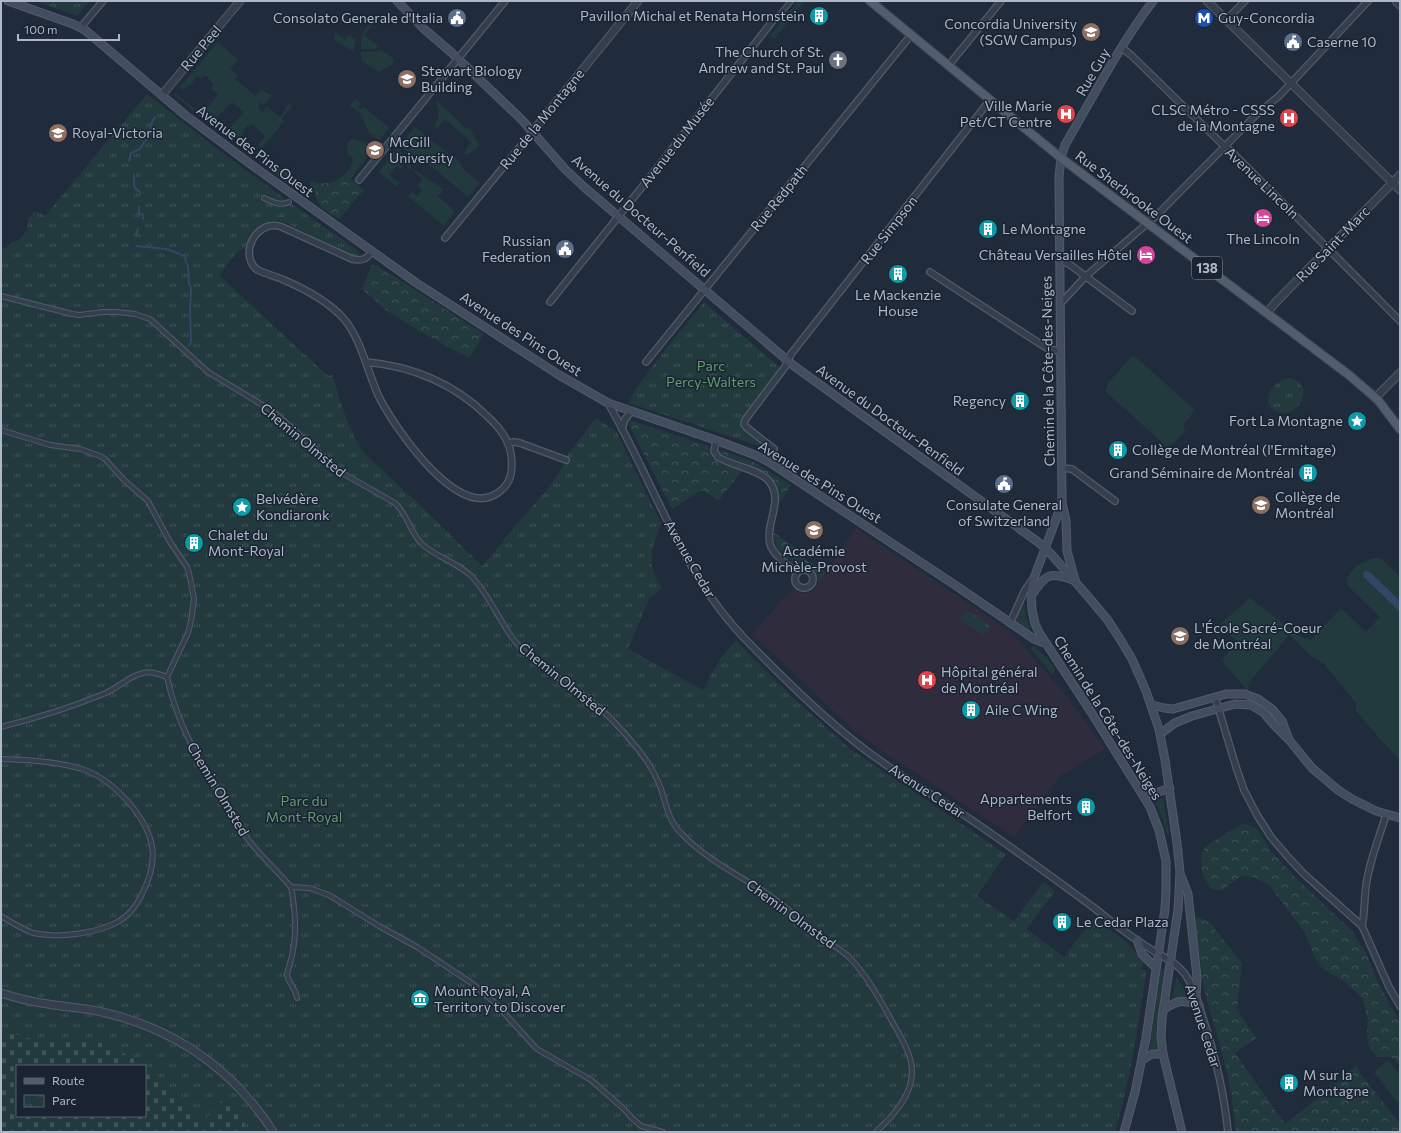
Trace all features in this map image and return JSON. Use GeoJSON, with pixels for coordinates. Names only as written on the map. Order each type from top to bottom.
{"type":"FeatureCollection","features":[{"type":"Feature","properties":{"kind":"main road","name":"Avenue des Pins Ouest"},"geometry":{"type":"LineString","coordinates":[[8,1],[81,27],[192,120],[247,162],[415,282],[559,375],[608,403],[716,441],[769,462],[1034,639],[1047,644]]}},
{"type":"Feature","properties":{"kind":"main road","name":"Avenue du Docteur-Penfield"},"geometry":{"type":"LineString","coordinates":[[397,1],[424,29],[522,120],[572,176],[618,216],[788,360],[1044,548],[1075,580],[1102,612],[1124,645],[1138,672],[1152,705],[1160,734],[1170,788],[1180,872],[1177,913],[1161,1031],[1163,1054],[1182,1132]]}},
{"type":"Feature","properties":{"kind":"main road","name":"Rue Guy"},"geometry":{"type":"LineString","coordinates":[[1061,158],[1065,145],[1122,48],[1153,1]]}},
{"type":"Feature","properties":{"kind":"main road","name":"Rue Sherbrooke Ouest"},"geometry":{"type":"LineString","coordinates":[[872,2],[1061,158],[1349,375],[1375,398],[1400,429]]}},
{"type":"Feature","properties":{"kind":"main road","name":"Chemin de la Côte-des-Neiges"},"geometry":{"type":"LineString","coordinates":[[1061,158],[1059,177],[1062,503],[1034,578],[1031,596],[1032,610],[1035,624],[1040,634],[1142,794],[1159,830],[1166,861],[1165,904],[1142,1060],[1124,1132]]}},
{"type":"Feature","properties":{"kind":"main road"},"geometry":{"type":"LineString","coordinates":[[1062,503],[1066,520],[1067,550],[1075,580]]}},
{"type":"Feature","properties":{"kind":"main road"},"geometry":{"type":"LineString","coordinates":[[1031,596],[1041,582],[1050,576],[1058,575],[1075,580]]}},
{"type":"Feature","properties":{"kind":"main road"},"geometry":{"type":"LineString","coordinates":[[1152,705],[1166,709],[1173,709],[1226,694],[1238,693],[1250,695],[1262,701],[1273,710],[1279,717],[1290,741]]}},
{"type":"Feature","properties":{"kind":"main road"},"geometry":{"type":"LineString","coordinates":[[1160,734],[1178,721],[1219,708],[1239,704],[1254,706],[1264,713],[1308,763],[1329,783],[1357,802],[1386,815],[1400,818]]}},
{"type":"Feature","properties":{"kind":"main road"},"geometry":{"type":"LineString","coordinates":[[1142,794],[1156,793],[1170,788]]}},
{"type":"Feature","properties":{"kind":"main road"},"geometry":{"type":"LineString","coordinates":[[1180,872],[1188,894],[1197,977],[1196,996]]}},
{"type":"Feature","properties":{"kind":"main road"},"geometry":{"type":"LineString","coordinates":[[1137,940],[1142,954],[1156,968]]}},
{"type":"Feature","properties":{"kind":"main road"},"geometry":{"type":"LineString","coordinates":[[1163,1010],[1174,1002],[1180,1001],[1186,1001],[1199,1005]]}},
{"type":"Feature","properties":{"kind":"main road"},"geometry":{"type":"LineString","coordinates":[[1142,1060],[1152,1054],[1163,1054]]}},
{"type":"Feature","properties":{"kind":"street"},"geometry":{"type":"LineString","coordinates":[[81,27],[103,1]]}},
{"type":"Feature","properties":{"kind":"street","name":"Rue Peel"},"geometry":{"type":"LineString","coordinates":[[162,95],[240,1]]}},
{"type":"Feature","properties":{"kind":"street"},"geometry":{"type":"LineString","coordinates":[[359,180],[505,1]]}},
{"type":"Feature","properties":{"kind":"street","name":"Rue de la Montagne"},"geometry":{"type":"LineString","coordinates":[[445,238],[638,1]]}},
{"type":"Feature","properties":{"kind":"street","name":"Avenue du Musée"},"geometry":{"type":"LineString","coordinates":[[550,302],[775,18],[791,1]]}},
{"type":"Feature","properties":{"kind":"street"},"geometry":{"type":"LineString","coordinates":[[948,66],[1001,1]]}},
{"type":"Feature","properties":{"kind":"street"},"geometry":{"type":"LineString","coordinates":[[1207,1],[1400,190]]}},
{"type":"Feature","properties":{"kind":"street"},"geometry":{"type":"LineString","coordinates":[[1226,20],[1245,1]]}},
{"type":"Feature","properties":{"kind":"street"},"geometry":{"type":"LineString","coordinates":[[1060,304],[1086,276],[1156,216],[1256,115],[1279,96],[1368,1]]}},
{"type":"Feature","properties":{"kind":"street"},"geometry":{"type":"LineString","coordinates":[[1396,1],[1400,5]]}},
{"type":"Feature","properties":{"kind":"street","name":"Rue Redpath"},"geometry":{"type":"LineString","coordinates":[[646,362],[911,35]]}},
{"type":"Feature","properties":{"kind":"street","name":"Avenue Lincoln"},"geometry":{"type":"LineString","coordinates":[[1122,48],[1226,146],[1400,321]]}},
{"type":"Feature","properties":{"kind":"street","name":"Rue Simpson"},"geometry":{"type":"LineString","coordinates":[[769,462],[774,449],[746,427],[744,421],[785,367],[791,354],[990,100]]}},
{"type":"Feature","properties":{"kind":"street","name":"Rue Saint-Marc"},"geometry":{"type":"LineString","coordinates":[[1267,313],[1275,303],[1400,176]]}},
{"type":"Feature","properties":{"kind":"street"},"geometry":{"type":"LineString","coordinates":[[264,198],[280,204],[285,204],[288,202]]}},
{"type":"Feature","properties":{"kind":"street"},"geometry":{"type":"LineString","coordinates":[[366,362],[403,368],[422,374],[444,384],[483,412],[503,433],[508,443],[512,472],[505,487],[496,495],[485,499],[473,498],[462,494],[441,478],[409,443],[383,404],[366,362],[350,328],[342,316],[308,292],[256,269],[251,263],[249,252],[255,236],[261,230],[274,225],[282,227],[352,259],[364,260],[372,251]]}},
{"type":"Feature","properties":{"kind":"street"},"geometry":{"type":"LineString","coordinates":[[1060,261],[1069,264],[1132,311]]}},
{"type":"Feature","properties":{"kind":"street"},"geometry":{"type":"LineString","coordinates":[[930,272],[1048,349],[1060,351]]}},
{"type":"Feature","properties":{"kind":"street","name":"Chemin Olmsted"},"geometry":{"type":"LineString","coordinates":[[1,296],[72,314],[79,315],[117,312],[135,314],[150,319],[208,372],[274,412],[337,470],[395,503],[423,545],[456,564],[469,574],[482,588],[503,623],[521,647],[593,703],[614,722],[636,747],[647,761],[657,780],[670,817],[680,833],[712,860],[778,901],[817,933],[845,953],[873,988],[905,1047],[911,1063],[912,1072],[909,1087],[902,1102],[892,1117],[876,1132]]}},
{"type":"Feature","properties":{"kind":"street"},"geometry":{"type":"LineString","coordinates":[[1375,398],[1400,373]]}},
{"type":"Feature","properties":{"kind":"street","name":"Avenue Cedar"},"geometry":{"type":"LineString","coordinates":[[608,403],[692,568],[717,605],[750,644],[822,714],[859,745],[1008,845],[1137,940],[1177,965],[1191,984],[1199,1005],[1219,1072],[1228,1132]]}},
{"type":"Feature","properties":{"kind":"street"},"geometry":{"type":"LineString","coordinates":[[622,429],[625,419],[631,412]]}},
{"type":"Feature","properties":{"kind":"street"},"geometry":{"type":"LineString","coordinates":[[1,430],[50,445],[80,449],[105,459],[124,480],[148,501],[189,573],[194,599],[191,621],[167,677],[158,673],[145,672],[135,675],[108,692],[75,706],[1,727]]}},
{"type":"Feature","properties":{"kind":"street"},"geometry":{"type":"LineString","coordinates":[[716,441],[714,451],[718,457],[760,475],[770,483],[774,492],[775,504],[769,531],[771,545],[776,555],[797,573]]}},
{"type":"Feature","properties":{"kind":"street"},"geometry":{"type":"LineString","coordinates":[[508,443],[520,443],[566,460]]}},
{"type":"Feature","properties":{"kind":"street"},"geometry":{"type":"LineString","coordinates":[[1062,468],[1072,469],[1115,501]]}},
{"type":"Feature","properties":{"kind":"street","name":"Chemin de la Côte-des-Neiges"},"geometry":{"type":"LineString","coordinates":[[1010,623],[1024,590],[1034,578]]}},
{"type":"Feature","properties":{"kind":"street","name":"Chemin Olmsted"},"geometry":{"type":"LineString","coordinates":[[167,677],[170,691],[183,728],[197,756],[249,841],[291,887]]}},
{"type":"Feature","properties":{"kind":"street"},"geometry":{"type":"LineString","coordinates":[[1215,697],[1244,790],[1257,815],[1271,837],[1304,874],[1362,926],[1389,987],[1400,1006]]}},
{"type":"Feature","properties":{"kind":"street"},"geometry":{"type":"LineString","coordinates":[[1,759],[37,761],[64,765],[83,769],[102,780],[124,797],[140,819],[149,835],[154,857],[153,868],[140,900],[130,913],[110,926],[67,935],[46,935],[28,930],[1,916]]}},
{"type":"Feature","properties":{"kind":"street"},"geometry":{"type":"LineString","coordinates":[[1362,926],[1366,887],[1372,858],[1386,815]]}},
{"type":"Feature","properties":{"kind":"street"},"geometry":{"type":"LineString","coordinates":[[297,998],[296,992],[287,974],[294,948],[295,930],[291,887],[309,888],[330,895],[442,963],[487,994],[537,1048],[591,1080],[641,1126],[663,1132]]}},
{"type":"Feature","properties":{"kind":"street"},"geometry":{"type":"LineString","coordinates":[[1,990],[39,999],[101,1008],[142,1020],[169,1032],[223,1072],[253,1103],[273,1132]]}},
{"type":"Feature","properties":{"kind":"street"},"geometry":{"type":"LineString","coordinates":[[1,993],[34,1002],[114,1015],[154,1028],[182,1042]]}},
{"type":"Feature","properties":{"kind":"shaded area","name":"Hôpital général de Montréal"},"geometry":{"type":"Polygon","coordinates":[[[856,528],[1010,631],[1072,702],[1070,703],[1078,711],[1105,749],[1060,776],[1014,837],[882,751],[856,732],[752,634],[793,588],[804,594],[813,591],[856,528]]]}},
{"type":"Feature","properties":{"kind":"green space"},"geometry":{"type":"Polygon","coordinates":[[[35,1],[89,1],[77,16],[35,1]]]}},
{"type":"Feature","properties":{"kind":"green space"},"geometry":{"type":"Polygon","coordinates":[[[798,1],[805,1],[774,39],[770,36],[798,1]]]}},
{"type":"Feature","properties":{"kind":"green space"},"geometry":{"type":"Polygon","coordinates":[[[377,19],[364,35],[378,46],[375,49],[361,49],[362,35],[364,31],[377,19]]]}},
{"type":"Feature","properties":{"kind":"green space"},"geometry":{"type":"Polygon","coordinates":[[[335,32],[345,40],[349,35],[356,39],[353,51],[334,40],[335,32]]]}},
{"type":"Feature","properties":{"kind":"green space"},"geometry":{"type":"Polygon","coordinates":[[[218,42],[238,60],[230,69],[238,76],[235,79],[256,96],[261,89],[272,96],[264,105],[260,102],[258,108],[263,112],[266,106],[280,117],[289,103],[292,106],[282,118],[284,121],[262,148],[258,145],[265,136],[252,124],[249,127],[248,125],[243,131],[244,133],[241,137],[245,141],[237,138],[231,140],[224,134],[244,112],[232,102],[210,124],[175,96],[175,93],[202,115],[218,94],[211,88],[213,85],[207,76],[203,76],[201,79],[197,76],[190,86],[183,89],[180,87],[218,42]]]}},
{"type":"Feature","properties":{"kind":"green space"},"geometry":{"type":"Polygon","coordinates":[[[381,50],[394,59],[393,64],[379,72],[361,61],[361,52],[381,50]]]}},
{"type":"Feature","properties":{"kind":"green space","name":"Parc du Mont-Royal"},"geometry":{"type":"Polygon","coordinates":[[[147,94],[250,173],[356,249],[360,254],[357,256],[351,255],[286,223],[279,221],[273,222],[266,224],[255,231],[247,242],[245,248],[237,252],[220,276],[328,376],[332,375],[349,426],[365,454],[482,566],[553,482],[565,463],[568,454],[596,418],[616,431],[661,523],[653,548],[652,563],[653,570],[662,587],[650,597],[628,649],[703,690],[721,658],[736,641],[788,693],[849,748],[1006,854],[977,896],[1014,921],[1043,882],[1055,891],[1027,929],[1064,957],[1094,918],[1125,941],[1144,962],[1142,969],[1146,970],[1146,973],[1137,1033],[1115,1132],[247,1132],[242,1119],[223,1099],[203,1122],[173,1088],[146,1067],[146,1065],[100,1043],[31,1039],[1,1030],[1,249],[6,248],[13,241],[18,241],[27,230],[28,219],[34,212],[38,212],[45,216],[147,94]]]}},
{"type":"Feature","properties":{"kind":"green space"},"geometry":{"type":"Polygon","coordinates":[[[355,99],[361,104],[358,107],[361,109],[364,107],[389,128],[379,140],[369,133],[361,114],[350,106],[355,99]]]}},
{"type":"Feature","properties":{"kind":"green space"},"geometry":{"type":"Polygon","coordinates":[[[437,101],[467,129],[469,128],[479,144],[476,150],[466,155],[464,153],[471,142],[445,119],[436,129],[434,126],[439,115],[436,103],[437,101]]]}},
{"type":"Feature","properties":{"kind":"green space"},"geometry":{"type":"Polygon","coordinates":[[[415,127],[457,160],[462,165],[462,168],[480,183],[468,197],[436,170],[400,145],[415,127]]]}},
{"type":"Feature","properties":{"kind":"green space"},"geometry":{"type":"Polygon","coordinates":[[[351,139],[362,141],[373,150],[353,175],[346,173],[352,164],[353,158],[348,156],[347,144],[351,139]]]}},
{"type":"Feature","properties":{"kind":"green space"},"geometry":{"type":"Polygon","coordinates":[[[397,148],[412,168],[411,170],[404,164],[401,169],[396,166],[389,175],[400,183],[397,187],[379,172],[397,148]]]}},
{"type":"Feature","properties":{"kind":"green space"},"geometry":{"type":"Polygon","coordinates":[[[269,164],[285,170],[295,177],[289,184],[266,167],[269,164]]]}},
{"type":"Feature","properties":{"kind":"green space"},"geometry":{"type":"Polygon","coordinates":[[[415,171],[444,189],[438,196],[455,211],[444,226],[408,196],[412,192],[417,196],[422,190],[417,186],[423,179],[414,172],[415,171]]]}},
{"type":"Feature","properties":{"kind":"green space"},"geometry":{"type":"Polygon","coordinates":[[[346,173],[353,175],[350,179],[364,190],[339,219],[322,208],[314,195],[316,193],[309,184],[311,181],[316,183],[330,183],[339,179],[346,173]]]}},
{"type":"Feature","properties":{"kind":"green space"},"geometry":{"type":"Polygon","coordinates":[[[372,265],[377,266],[394,276],[484,334],[469,358],[419,331],[386,310],[362,289],[372,265]]]}},
{"type":"Feature","properties":{"kind":"green space","name":"Parc Percy-Walters"},"geometry":{"type":"Polygon","coordinates":[[[704,302],[780,368],[741,420],[743,429],[768,449],[629,403],[634,392],[651,368],[704,302]]]}},
{"type":"Feature","properties":{"kind":"green space"},"geometry":{"type":"Polygon","coordinates":[[[1133,355],[1195,410],[1184,423],[1184,430],[1186,431],[1168,448],[1105,391],[1109,382],[1133,355]]]}},
{"type":"Feature","properties":{"kind":"green space"},"geometry":{"type":"Polygon","coordinates":[[[1288,378],[1298,381],[1303,387],[1303,395],[1301,402],[1296,408],[1289,412],[1282,413],[1274,410],[1268,401],[1270,391],[1278,383],[1288,378]]]}},
{"type":"Feature","properties":{"kind":"green space"},"geometry":{"type":"Polygon","coordinates":[[[630,420],[709,446],[712,456],[726,465],[742,471],[719,500],[702,490],[672,509],[631,429],[629,423],[630,420]]]}},
{"type":"Feature","properties":{"kind":"green space"},"geometry":{"type":"Polygon","coordinates":[[[721,450],[754,462],[791,485],[779,504],[778,492],[775,483],[769,476],[755,467],[720,453],[721,450]]]}},
{"type":"Feature","properties":{"kind":"green space"},"geometry":{"type":"Polygon","coordinates":[[[773,532],[798,549],[789,560],[777,547],[773,532]]]}},
{"type":"Feature","properties":{"kind":"green space"},"geometry":{"type":"Polygon","coordinates":[[[796,553],[826,572],[820,582],[818,581],[817,575],[812,568],[795,564],[790,561],[796,553]]]}},
{"type":"Feature","properties":{"kind":"green space"},"geometry":{"type":"Polygon","coordinates":[[[1380,558],[1400,577],[1400,760],[1371,729],[1355,709],[1356,703],[1324,664],[1311,656],[1289,635],[1251,680],[1247,690],[1222,661],[1236,640],[1218,626],[1250,598],[1301,637],[1311,640],[1341,608],[1366,632],[1380,617],[1349,587],[1346,581],[1354,569],[1366,561],[1380,558]]]}},
{"type":"Feature","properties":{"kind":"green space"},"geometry":{"type":"Polygon","coordinates":[[[1023,602],[1031,630],[1030,632],[1016,620],[1023,602]]]}},
{"type":"Feature","properties":{"kind":"green space"},"geometry":{"type":"Polygon","coordinates":[[[967,610],[990,626],[984,635],[960,619],[967,610]]]}},
{"type":"Feature","properties":{"kind":"green space"},"geometry":{"type":"Polygon","coordinates":[[[1034,646],[1048,659],[1055,670],[1052,674],[1031,649],[1034,646]]]}},
{"type":"Feature","properties":{"kind":"green space"},"geometry":{"type":"Polygon","coordinates":[[[1163,798],[1169,834],[1167,835],[1163,820],[1154,799],[1163,798]]]}},
{"type":"Feature","properties":{"kind":"green space"},"geometry":{"type":"Polygon","coordinates":[[[1243,823],[1256,828],[1272,852],[1293,875],[1352,931],[1366,953],[1379,984],[1400,1022],[1400,1065],[1391,1057],[1377,1057],[1369,1047],[1367,1034],[1368,1021],[1363,999],[1344,981],[1319,965],[1305,933],[1269,885],[1254,877],[1242,876],[1223,890],[1211,889],[1202,874],[1201,856],[1205,847],[1243,823]]]}},
{"type":"Feature","properties":{"kind":"green space"},"geometry":{"type":"Polygon","coordinates":[[[1197,917],[1210,923],[1242,963],[1237,1010],[1256,1038],[1235,1053],[1285,1124],[1342,1080],[1342,1077],[1356,1066],[1400,1124],[1400,1132],[1236,1132],[1226,1067],[1204,990],[1195,919],[1197,917]]]}},
{"type":"Feature","properties":{"kind":"green space"},"geometry":{"type":"Polygon","coordinates":[[[1161,969],[1164,970],[1156,1025],[1157,1050],[1149,1052],[1161,969]]]}},
{"type":"Feature","properties":{"kind":"green space"},"geometry":{"type":"Polygon","coordinates":[[[1176,977],[1183,987],[1188,999],[1180,997],[1172,1000],[1176,977]]]}},
{"type":"Feature","properties":{"kind":"green space"},"geometry":{"type":"Polygon","coordinates":[[[1,1007],[189,1063],[257,1132],[1,1132],[1,1007]]]}},
{"type":"Feature","properties":{"kind":"green space"},"geometry":{"type":"Polygon","coordinates":[[[1388,1060],[1400,1075],[1400,1099],[1397,1102],[1374,1072],[1388,1060]]]}},
{"type":"Feature","properties":{"kind":"water"},"geometry":{"type":"Polygon","coordinates":[[[1365,571],[1370,572],[1400,601],[1400,612],[1364,577],[1363,573],[1365,571]]]}},
{"type":"Feature","properties":{"kind":"waterway"},"geometry":{"type":"LineString","coordinates":[[129,161],[131,153],[140,149],[148,138],[152,122],[155,117]]}},
{"type":"Feature","properties":{"kind":"waterway"},"geometry":{"type":"LineString","coordinates":[[134,175],[134,187],[140,193]]}},
{"type":"Feature","properties":{"kind":"waterway"},"geometry":{"type":"LineString","coordinates":[[139,207],[139,213],[143,215],[143,219]]}},
{"type":"Feature","properties":{"kind":"waterway"},"geometry":{"type":"LineString","coordinates":[[136,234],[138,229]]}},
{"type":"Feature","properties":{"kind":"waterway"},"geometry":{"type":"LineString","coordinates":[[136,246],[166,249],[185,256],[188,267],[189,284],[191,288],[191,342],[189,345]]}},
{"type":"Feature","properties":{"kind":"place","name":"Pavillon Michal et Renata Hornstein"},"geometry":{"type":"Point","coordinates":[819,16]}},
{"type":"Feature","properties":{"kind":"place","name":"Consolato Generale d'Italia"},"geometry":{"type":"Point","coordinates":[457,18]}},
{"type":"Feature","properties":{"kind":"place","name":"Guy-Concordia"},"geometry":{"type":"Point","coordinates":[1204,18]}},
{"type":"Feature","properties":{"kind":"place","name":"Concordia University (SGW Campus)"},"geometry":{"type":"Point","coordinates":[1091,32]}},
{"type":"Feature","properties":{"kind":"place","name":"Caserne 10"},"geometry":{"type":"Point","coordinates":[1293,42]}},
{"type":"Feature","properties":{"kind":"place","name":"The Church of St. Andrew and St. Paul"},"geometry":{"type":"Point","coordinates":[838,60]}},
{"type":"Feature","properties":{"kind":"place","name":"Stewart Biology Building"},"geometry":{"type":"Point","coordinates":[407,79]}},
{"type":"Feature","properties":{"kind":"place","name":"Ville Marie Pet/CT Centre"},"geometry":{"type":"Point","coordinates":[1066,114]}},
{"type":"Feature","properties":{"kind":"place","name":"CLSC Métro - CSSS de la Montagne"},"geometry":{"type":"Point","coordinates":[1289,118]}},
{"type":"Feature","properties":{"kind":"place","name":"Royal-Victoria"},"geometry":{"type":"Point","coordinates":[58,133]}},
{"type":"Feature","properties":{"kind":"place","name":"McGill University"},"geometry":{"type":"Point","coordinates":[375,150]}},
{"type":"Feature","properties":{"kind":"place","name":"The Lincoln"},"geometry":{"type":"Point","coordinates":[1263,218]}},
{"type":"Feature","properties":{"kind":"place","name":"Le Montagne"},"geometry":{"type":"Point","coordinates":[988,229]}},
{"type":"Feature","properties":{"kind":"place","name":"Russian Federation"},"geometry":{"type":"Point","coordinates":[565,249]}},
{"type":"Feature","properties":{"kind":"place","name":"Château Versailles Hôtel"},"geometry":{"type":"Point","coordinates":[1146,255]}},
{"type":"Feature","properties":{"kind":"place","name":"Le Mackenzie House"},"geometry":{"type":"Point","coordinates":[898,274]}},
{"type":"Feature","properties":{"kind":"place","name":"Regency"},"geometry":{"type":"Point","coordinates":[1020,401]}},
{"type":"Feature","properties":{"kind":"place","name":"Fort La Montagne"},"geometry":{"type":"Point","coordinates":[1357,421]}},
{"type":"Feature","properties":{"kind":"place","name":"Collège de Montréal (l'Ermitage)"},"geometry":{"type":"Point","coordinates":[1118,450]}},
{"type":"Feature","properties":{"kind":"place","name":"Grand Séminaire de Montréal"},"geometry":{"type":"Point","coordinates":[1308,473]}},
{"type":"Feature","properties":{"kind":"place","name":"Consulate General of Switzerland"},"geometry":{"type":"Point","coordinates":[1004,484]}},
{"type":"Feature","properties":{"kind":"place","name":"Collège de Montréal"},"geometry":{"type":"Point","coordinates":[1261,505]}},
{"type":"Feature","properties":{"kind":"place","name":"Belvédère Kondiaronk"},"geometry":{"type":"Point","coordinates":[242,507]}},
{"type":"Feature","properties":{"kind":"place","name":"Académie Michèle-Provost"},"geometry":{"type":"Point","coordinates":[814,530]}},
{"type":"Feature","properties":{"kind":"place","name":"Chalet du Mont-Royal"},"geometry":{"type":"Point","coordinates":[194,543]}},
{"type":"Feature","properties":{"kind":"place","name":"L'École Sacré-Coeur de Montréal"},"geometry":{"type":"Point","coordinates":[1180,636]}},
{"type":"Feature","properties":{"kind":"place","name":"Hôpital général de Montréal"},"geometry":{"type":"Point","coordinates":[927,680]}},
{"type":"Feature","properties":{"kind":"place","name":"Aile C Wing"},"geometry":{"type":"Point","coordinates":[971,710]}},
{"type":"Feature","properties":{"kind":"place","name":"Appartements Belfort"},"geometry":{"type":"Point","coordinates":[1086,807]}},
{"type":"Feature","properties":{"kind":"place","name":"Le Cedar Plaza"},"geometry":{"type":"Point","coordinates":[1062,922]}},
{"type":"Feature","properties":{"kind":"place","name":"Mount Royal, A Territory to Discover"},"geometry":{"type":"Point","coordinates":[420,999]}},
{"type":"Feature","properties":{"kind":"place","name":"M sur la Montagne"},"geometry":{"type":"Point","coordinates":[1289,1083]}}]}
